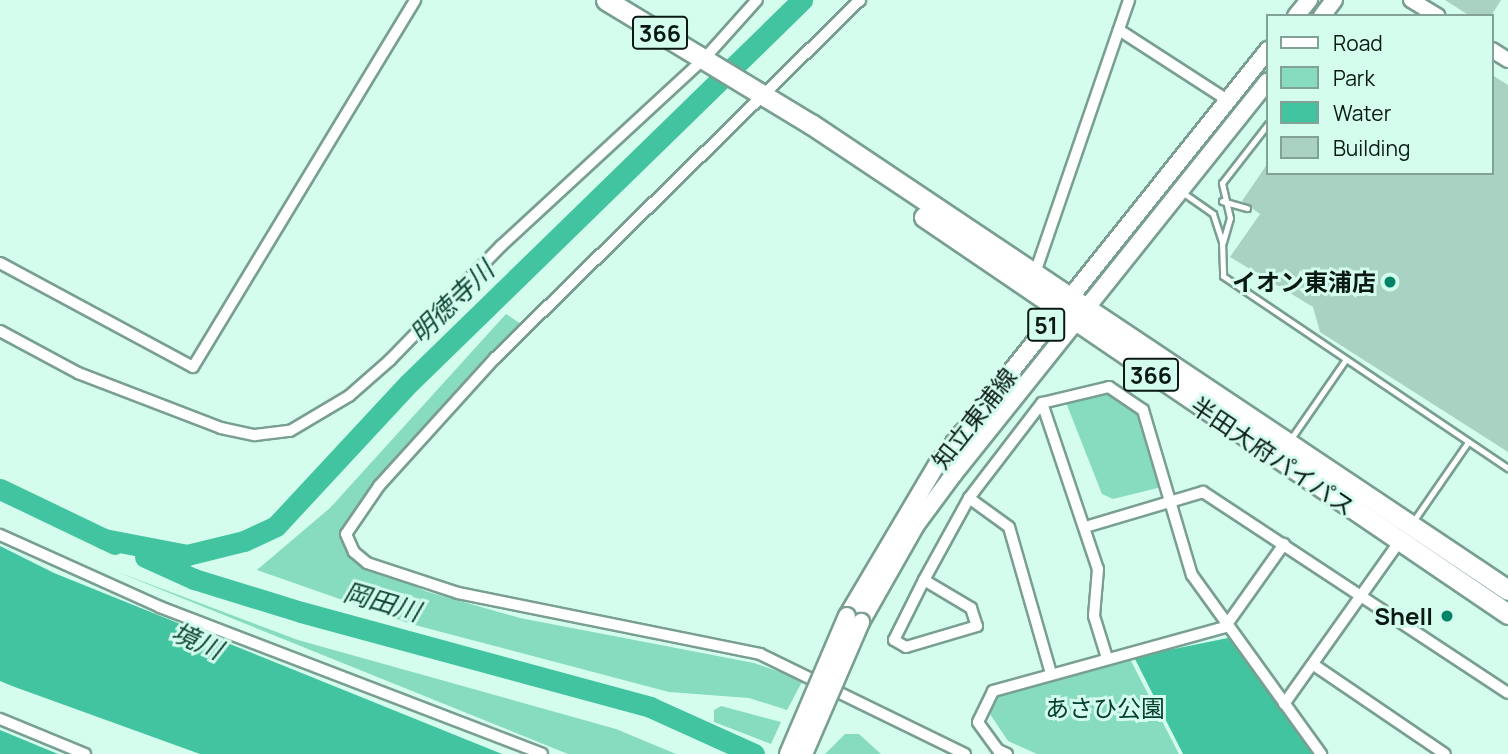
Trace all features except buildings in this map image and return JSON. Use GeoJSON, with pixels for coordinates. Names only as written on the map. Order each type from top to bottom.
{"type":"FeatureCollection","features":[{"type":"Feature","properties":{"kind":"highway","name":"半田大府パイパス"},"geometry":{"type":"LineString","coordinates":[[606,0],[754,91],[1034,276],[1070,309],[1290,440],[1508,590]]}},
{"type":"Feature","properties":{"kind":"highway","name":"半田大府パイパス"},"geometry":{"type":"LineString","coordinates":[[804,124],[807,132],[1070,309],[1508,614]]}},
{"type":"Feature","properties":{"kind":"main road"},"geometry":{"type":"LineString","coordinates":[[1298,14],[1309,0]]}},
{"type":"Feature","properties":{"kind":"main road","name":"知立東浦線"},"geometry":{"type":"LineString","coordinates":[[788,754],[854,619],[916,525],[1070,309],[1227,100],[1266,52]]}},
{"type":"Feature","properties":{"kind":"main road","name":"知立東浦線"},"geometry":{"type":"LineString","coordinates":[[1070,309],[1180,191],[1266,85]]}},
{"type":"Feature","properties":{"kind":"main road","name":"知立東浦線"},"geometry":{"type":"LineString","coordinates":[[804,754],[854,619]]}},
{"type":"Feature","properties":{"kind":"street"},"geometry":{"type":"LineString","coordinates":[[0,263],[193,367],[415,0]]}},
{"type":"Feature","properties":{"kind":"street"},"geometry":{"type":"LineString","coordinates":[[0,331],[78,373],[221,428],[255,435],[290,431],[349,396],[390,360],[510,237],[709,62],[757,0]]}},
{"type":"Feature","properties":{"kind":"street"},"geometry":{"type":"LineString","coordinates":[[860,0],[754,91],[495,358],[379,486],[346,534],[354,552],[368,563],[458,593],[760,654],[965,754]]}},
{"type":"Feature","properties":{"kind":"street"},"geometry":{"type":"LineString","coordinates":[[1034,276],[1129,0]]}},
{"type":"Feature","properties":{"kind":"street"},"geometry":{"type":"LineString","coordinates":[[1411,0],[1435,14]]}},
{"type":"Feature","properties":{"kind":"street"},"geometry":{"type":"LineString","coordinates":[[1119,30],[1227,100]]}},
{"type":"Feature","properties":{"kind":"street"},"geometry":{"type":"LineString","coordinates":[[924,580],[971,608],[977,626],[906,647],[894,640],[924,580],[969,498],[1042,402],[1109,387],[1143,410],[1192,575],[1225,626],[1321,754]]}},
{"type":"Feature","properties":{"kind":"street"},"geometry":{"type":"LineString","coordinates":[[1042,402],[1098,569],[1094,616],[1107,658]]}},
{"type":"Feature","properties":{"kind":"street"},"geometry":{"type":"LineString","coordinates":[[1085,527],[1168,500],[1203,492],[1284,544],[1360,598],[1508,693]]}},
{"type":"Feature","properties":{"kind":"street"},"geometry":{"type":"LineString","coordinates":[[969,498],[1009,527],[1051,673]]}},
{"type":"Feature","properties":{"kind":"street"},"geometry":{"type":"LineString","coordinates":[[1284,704],[1412,524]]}},
{"type":"Feature","properties":{"kind":"street"},"geometry":{"type":"LineString","coordinates":[[0,535],[160,607],[542,754]]}},
{"type":"Feature","properties":{"kind":"street"},"geometry":{"type":"LineString","coordinates":[[1007,754],[998,750],[978,722],[993,691],[1225,626],[1284,544]]}},
{"type":"Feature","properties":{"kind":"street"},"geometry":{"type":"LineString","coordinates":[[1314,665],[1445,754]]}},
{"type":"Feature","properties":{"kind":"street"},"geometry":{"type":"LineString","coordinates":[[0,719],[85,754]]}},
{"type":"Feature","properties":{"kind":"lane"},"geometry":{"type":"LineString","coordinates":[[1222,244],[1230,218],[1222,201],[1222,183],[1266,127]]}},
{"type":"Feature","properties":{"kind":"lane"},"geometry":{"type":"LineString","coordinates":[[1180,191],[1213,214],[1222,244],[1223,276],[1508,468]]}},
{"type":"Feature","properties":{"kind":"lane"},"geometry":{"type":"LineString","coordinates":[[1222,201],[1247,208]]}},
{"type":"Feature","properties":{"kind":"lane"},"geometry":{"type":"LineString","coordinates":[[1290,440],[1346,359]]}},
{"type":"Feature","properties":{"kind":"lane"},"geometry":{"type":"LineString","coordinates":[[1412,524],[1468,442]]}},
{"type":"Feature","properties":{"kind":"green space"},"geometry":{"type":"Polygon","coordinates":[[[506,314],[521,324],[379,486],[346,534],[367,563],[425,591],[520,618],[754,663],[803,680],[787,710],[749,698],[669,692],[411,624],[257,570],[330,508],[506,314]]]}},
{"type":"Feature","properties":{"kind":"green space"},"geometry":{"type":"Polygon","coordinates":[[[1109,387],[1143,410],[1170,485],[1113,499],[1102,494],[1065,400],[1109,387]]]}},
{"type":"Feature","properties":{"kind":"green space"},"geometry":{"type":"Polygon","coordinates":[[[115,571],[298,640],[616,729],[676,754],[568,754],[115,571]]]}},
{"type":"Feature","properties":{"kind":"green space","name":"あさひ公園"},"geometry":{"type":"Polygon","coordinates":[[[1129,657],[1179,754],[1037,754],[1008,741],[990,714],[1005,685],[1129,657]]]}},
{"type":"Feature","properties":{"kind":"green space"},"geometry":{"type":"Polygon","coordinates":[[[721,706],[781,722],[771,744],[714,722],[714,710],[721,706]]]}},
{"type":"Feature","properties":{"kind":"green space"},"geometry":{"type":"Polygon","coordinates":[[[845,734],[859,734],[881,754],[825,754],[845,734]]]}},
{"type":"Feature","properties":{"kind":"water","name":"境川"},"geometry":{"type":"Polygon","coordinates":[[[0,546],[54,573],[502,754],[200,754],[12,686],[0,681],[0,546]]]}},
{"type":"Feature","properties":{"kind":"water"},"geometry":{"type":"Polygon","coordinates":[[[1228,638],[1320,754],[1183,754],[1134,657],[1228,638]]]}},
{"type":"Feature","properties":{"kind":"water"},"geometry":{"type":"Polygon","coordinates":[[[0,730],[58,754],[0,754],[0,730]]]}},
{"type":"Feature","properties":{"kind":"waterway","name":"明徳寺川"},"geometry":{"type":"LineString","coordinates":[[104,539],[187,555],[244,541],[276,526],[409,383],[802,0]]}},
{"type":"Feature","properties":{"kind":"waterway","name":"岡田川"},"geometry":{"type":"LineString","coordinates":[[0,489],[115,544]]}},
{"type":"Feature","properties":{"kind":"waterway","name":"岡田川"},"geometry":{"type":"LineString","coordinates":[[145,557],[194,579],[301,612],[650,707],[754,754]]}},
{"type":"Feature","properties":{"kind":"place","name":"イオン東浦店"},"geometry":{"type":"Point","coordinates":[1390,282]}},
{"type":"Feature","properties":{"kind":"place","name":"Shell"},"geometry":{"type":"Point","coordinates":[1447,616]}}]}
